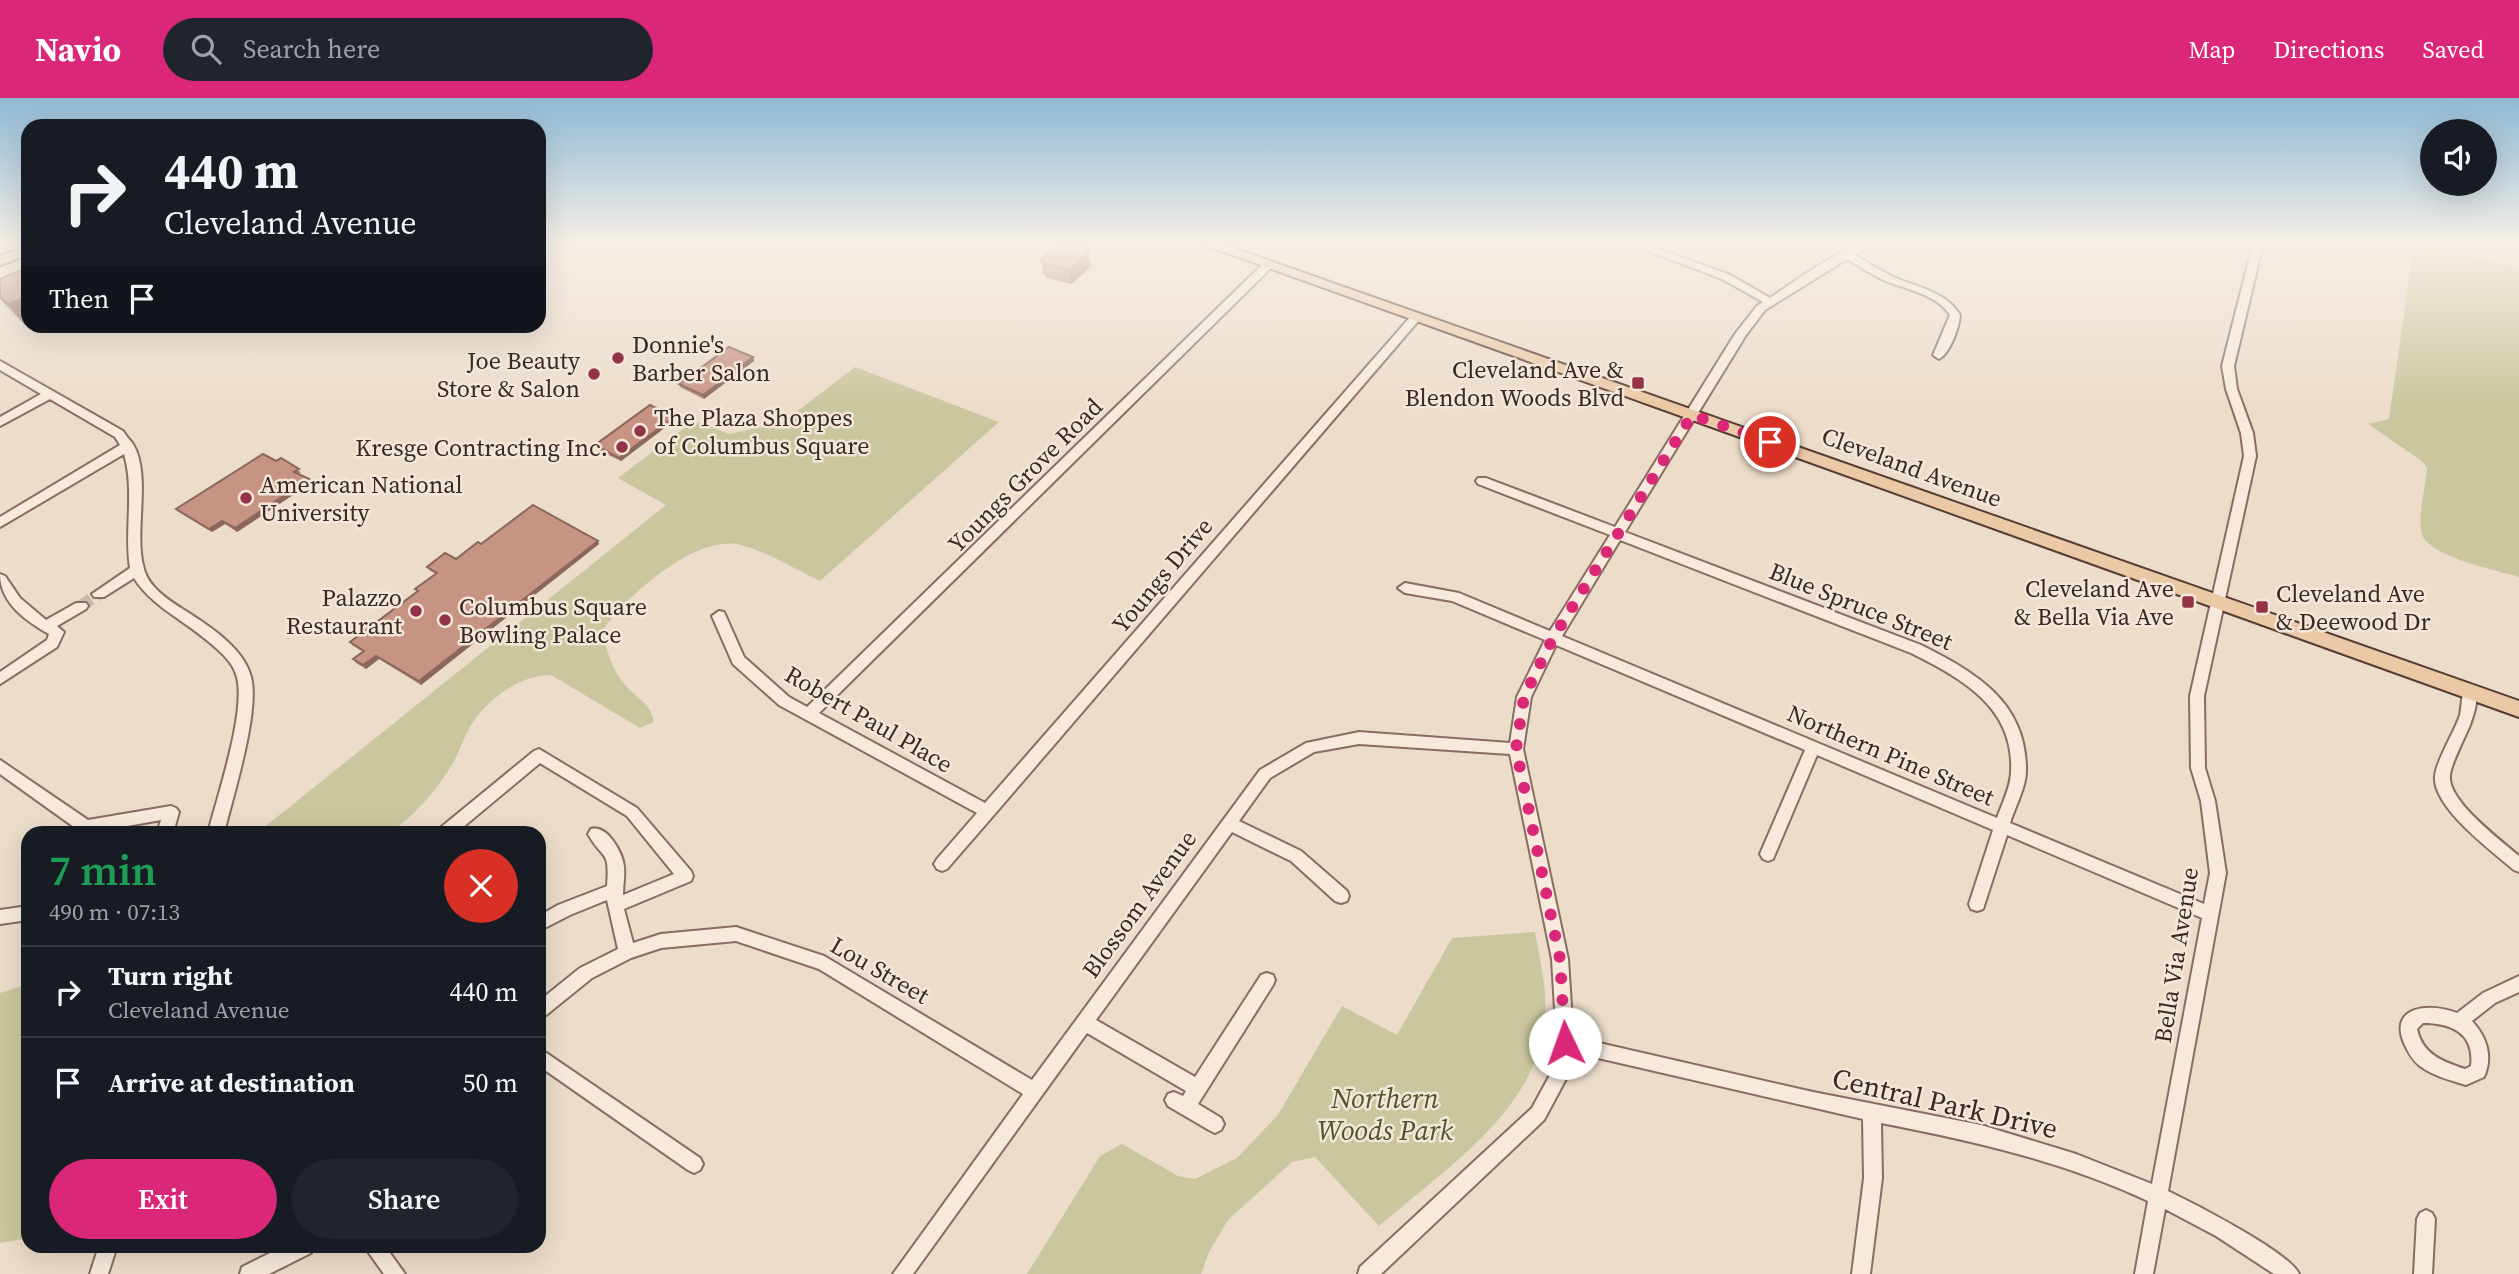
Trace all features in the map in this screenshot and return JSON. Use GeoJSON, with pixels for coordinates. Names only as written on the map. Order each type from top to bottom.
{"type":"FeatureCollection","features":[{"type":"Feature","properties":{"kind":"main road","name":"Cleveland Avenue"},"geometry":{"type":"LineString","coordinates":[[1364,299],[2519,709]]}},
{"type":"Feature","properties":{"kind":"street","name":"Youngs Grove Road"},"geometry":{"type":"LineString","coordinates":[[809,714],[1233,299]]}},
{"type":"Feature","properties":{"kind":"street"},"geometry":{"type":"LineString","coordinates":[[1765,299],[1770,302]]}},
{"type":"Feature","properties":{"kind":"street"},"geometry":{"type":"LineString","coordinates":[[1367,1274],[1538,1114],[1558,1077],[1565,1043],[1560,959],[1516,749],[1524,697],[1553,638],[1741,334],[1761,308],[1775,299]]}},
{"type":"Feature","properties":{"kind":"street"},"geometry":{"type":"LineString","coordinates":[[1939,355],[1955,315],[1940,299]]}},
{"type":"Feature","properties":{"kind":"street","name":"Bella Via Avenue"},"geometry":{"type":"LineString","coordinates":[[2144,1274],[2218,873],[2208,801],[2198,768],[2197,696],[2250,456],[2251,440],[2231,385],[2228,366],[2245,299]]}},
{"type":"Feature","properties":{"kind":"street","name":"Youngs Drive"},"geometry":{"type":"LineString","coordinates":[[942,864],[1416,317]]}},
{"type":"Feature","properties":{"kind":"street"},"geometry":{"type":"LineString","coordinates":[[0,365],[119,434],[128,446],[134,472],[137,570],[153,593],[218,641],[244,677],[242,725],[218,826]]}},
{"type":"Feature","properties":{"kind":"street"},"geometry":{"type":"LineString","coordinates":[[0,422],[50,394]]}},
{"type":"Feature","properties":{"kind":"street"},"geometry":{"type":"LineString","coordinates":[[0,523],[128,446]]}},
{"type":"Feature","properties":{"kind":"street","name":"Blue Spruce Street"},"geometry":{"type":"LineString","coordinates":[[1482,481],[1916,649],[1958,670],[1994,699],[2015,736],[2019,773],[1977,904]]}},
{"type":"Feature","properties":{"kind":"street"},"geometry":{"type":"LineString","coordinates":[[99,594],[137,570]]}},
{"type":"Feature","properties":{"kind":"street"},"geometry":{"type":"LineString","coordinates":[[0,579],[15,601],[41,623],[57,632],[52,643],[0,678]]}},
{"type":"Feature","properties":{"kind":"street","name":"Northern Pine Street"},"geometry":{"type":"LineString","coordinates":[[1405,588],[1454,596],[2210,914]]}},
{"type":"Feature","properties":{"kind":"street"},"geometry":{"type":"LineString","coordinates":[[48,625],[81,606]]}},
{"type":"Feature","properties":{"kind":"street","name":"Robert Paul Place"},"geometry":{"type":"LineString","coordinates":[[719,616],[738,660],[784,701],[988,812]]}},
{"type":"Feature","properties":{"kind":"street"},"geometry":{"type":"LineString","coordinates":[[2470,692],[2468,714],[2442,776],[2447,796],[2472,824],[2519,865]]}},
{"type":"Feature","properties":{"kind":"street","name":"Blossom Avenue"},"geometry":{"type":"LineString","coordinates":[[902,1274],[1265,774],[1311,747],[1359,738],[1516,749]]}},
{"type":"Feature","properties":{"kind":"street"},"geometry":{"type":"LineString","coordinates":[[1769,854],[1813,747]]}},
{"type":"Feature","properties":{"kind":"street"},"geometry":{"type":"LineString","coordinates":[[453,826],[539,755],[632,812],[685,876],[564,910],[546,920]]}},
{"type":"Feature","properties":{"kind":"street"},"geometry":{"type":"LineString","coordinates":[[0,766],[83,826]]}},
{"type":"Feature","properties":{"kind":"street"},"geometry":{"type":"LineString","coordinates":[[97,826],[171,812],[168,826]]}},
{"type":"Feature","properties":{"kind":"street"},"geometry":{"type":"LineString","coordinates":[[1228,823],[1296,856],[1341,896]]}},
{"type":"Feature","properties":{"kind":"street"},"geometry":{"type":"LineString","coordinates":[[596,834],[614,850],[618,873],[615,897],[627,953]]}},
{"type":"Feature","properties":{"kind":"street"},"geometry":{"type":"LineString","coordinates":[[0,917],[21,914]]}},
{"type":"Feature","properties":{"kind":"street","name":"Lou Street"},"geometry":{"type":"LineString","coordinates":[[546,1005],[586,973],[627,953],[662,941],[736,934],[824,963],[1034,1091]]}},
{"type":"Feature","properties":{"kind":"street"},"geometry":{"type":"LineString","coordinates":[[1215,1124],[1180,1103],[1198,1088],[1267,980]]}},
{"type":"Feature","properties":{"kind":"street"},"geometry":{"type":"LineString","coordinates":[[2459,1021],[2489,999],[2519,984]]}},
{"type":"Feature","properties":{"kind":"street"},"geometry":{"type":"LineString","coordinates":[[2420,1015],[2436,1015],[2459,1021],[2477,1043],[2483,1059],[2478,1071],[2466,1077],[2424,1060],[2410,1044],[2408,1026],[2420,1015]]}},
{"type":"Feature","properties":{"kind":"street"},"geometry":{"type":"LineString","coordinates":[[1084,1022],[1198,1088]]}},
{"type":"Feature","properties":{"kind":"street","name":"Central Park Drive"},"geometry":{"type":"LineString","coordinates":[[1565,1043],[2010,1142],[2087,1164],[2159,1195],[2268,1257],[2290,1274]]}},
{"type":"Feature","properties":{"kind":"street"},"geometry":{"type":"LineString","coordinates":[[546,1061],[694,1164]]}},
{"type":"Feature","properties":{"kind":"street"},"geometry":{"type":"LineString","coordinates":[[1861,1274],[1873,1178],[1872,1113]]}},
{"type":"Feature","properties":{"kind":"street"},"geometry":{"type":"LineString","coordinates":[[2423,1274],[2426,1219]]}},
{"type":"Feature","properties":{"kind":"street"},"geometry":{"type":"LineString","coordinates":[[99,1274],[106,1253]]}},
{"type":"Feature","properties":{"kind":"street"},"geometry":{"type":"LineString","coordinates":[[249,1274],[290,1253]]}},
{"type":"Feature","properties":{"kind":"street"},"geometry":{"type":"LineString","coordinates":[[379,1253],[396,1274]]}},
{"type":"Feature","properties":{"kind":"green space"},"geometry":{"type":"Polygon","coordinates":[[[2406,299],[2519,299],[2519,577],[2450,556],[2427,542],[2422,534],[2421,520],[2427,468],[2422,461],[2368,424],[2389,419],[2406,299]]]}},
{"type":"Feature","properties":{"kind":"green space"},"geometry":{"type":"Polygon","coordinates":[[[855,367],[999,422],[820,581],[761,552],[741,545],[723,544],[704,548],[684,558],[645,585],[603,630],[614,667],[627,687],[647,706],[654,722],[640,728],[551,675],[530,678],[508,688],[482,711],[471,725],[453,762],[437,786],[414,813],[397,826],[266,826],[666,505],[618,478],[691,423],[703,423],[728,434],[782,423],[855,367]]]}},
{"type":"Feature","properties":{"kind":"green space","name":"Northern Woods Park"},"geometry":{"type":"Polygon","coordinates":[[[1535,932],[1544,985],[1545,1017],[1539,1050],[1526,1081],[1507,1109],[1484,1135],[1379,1226],[1315,1157],[1292,1162],[1228,1220],[1209,1252],[1201,1274],[1027,1274],[1100,1156],[1122,1144],[1178,1176],[1195,1179],[1237,1158],[1278,1115],[1342,1006],[1397,1035],[1452,938],[1535,932]]]}},
{"type":"Feature","properties":{"kind":"green space"},"geometry":{"type":"Polygon","coordinates":[[[21,986],[21,1239],[0,1243],[0,993],[21,986]]]}},
{"type":"Feature","properties":{"kind":"building"},"geometry":{"type":"Polygon","coordinates":[[[3,299],[21,299],[21,299],[8,304],[3,299]]]}},
{"type":"Feature","properties":{"kind":"building","name":"The Plaza Shoppes of Columbus Square"},"geometry":{"type":"Polygon","coordinates":[[[729,347],[753,357],[703,395],[679,384],[729,347]]]}},
{"type":"Feature","properties":{"kind":"building","name":"The Plaza Shoppes of Columbus Square"},"geometry":{"type":"Polygon","coordinates":[[[650,405],[674,417],[619,458],[595,445],[650,405]]]}},
{"type":"Feature","properties":{"kind":"building","name":"American National University"},"geometry":{"type":"Polygon","coordinates":[[[263,454],[276,461],[281,458],[299,469],[294,472],[309,479],[235,528],[222,521],[209,529],[176,509],[263,454]]]}},
{"type":"Feature","properties":{"kind":"building","name":"Columbus Square Bowling Palace"},"geometry":{"type":"Polygon","coordinates":[[[533,505],[598,541],[419,681],[376,656],[363,665],[353,659],[364,651],[350,642],[418,591],[415,589],[437,573],[427,567],[445,553],[456,559],[533,505]]]}},
{"type":"Feature","properties":{"kind":"tunnel"},"geometry":{"type":"LineString","coordinates":[[81,606],[99,594]]}},
{"type":"Feature","properties":{"kind":"place","name":"Donnie's Barber Salon"},"geometry":{"type":"Point","coordinates":[618,358]}},
{"type":"Feature","properties":{"kind":"place","name":"Joe Beauty Store & Salon"},"geometry":{"type":"Point","coordinates":[594,374]}},
{"type":"Feature","properties":{"kind":"place","name":"Cleveland Ave & Blendon Woods Blvd"},"geometry":{"type":"Point","coordinates":[1638,383]}},
{"type":"Feature","properties":{"kind":"place","name":"The Plaza Shoppes of Columbus Square"},"geometry":{"type":"Point","coordinates":[640,431]}},
{"type":"Feature","properties":{"kind":"place","name":"Kresge Contracting Inc."},"geometry":{"type":"Point","coordinates":[622,447]}},
{"type":"Feature","properties":{"kind":"place","name":"American National University"},"geometry":{"type":"Point","coordinates":[246,498]}},
{"type":"Feature","properties":{"kind":"place","name":"Cleveland Ave & Bella Via Ave"},"geometry":{"type":"Point","coordinates":[2188,602]}},
{"type":"Feature","properties":{"kind":"place","name":"Cleveland Ave & Deewood Dr"},"geometry":{"type":"Point","coordinates":[2262,607]}},
{"type":"Feature","properties":{"kind":"place","name":"Palazzo Restaurant"},"geometry":{"type":"Point","coordinates":[416,611]}},
{"type":"Feature","properties":{"kind":"place","name":"Columbus Square Bowling Palace"},"geometry":{"type":"Point","coordinates":[445,620]}},
{"type":"Feature","properties":{"kind":"route"},"geometry":{"type":"LineString","coordinates":[[1565,1043],[1560,959],[1516,749],[1524,697],[1553,638],[1692,415],[1770,442]]}}]}
